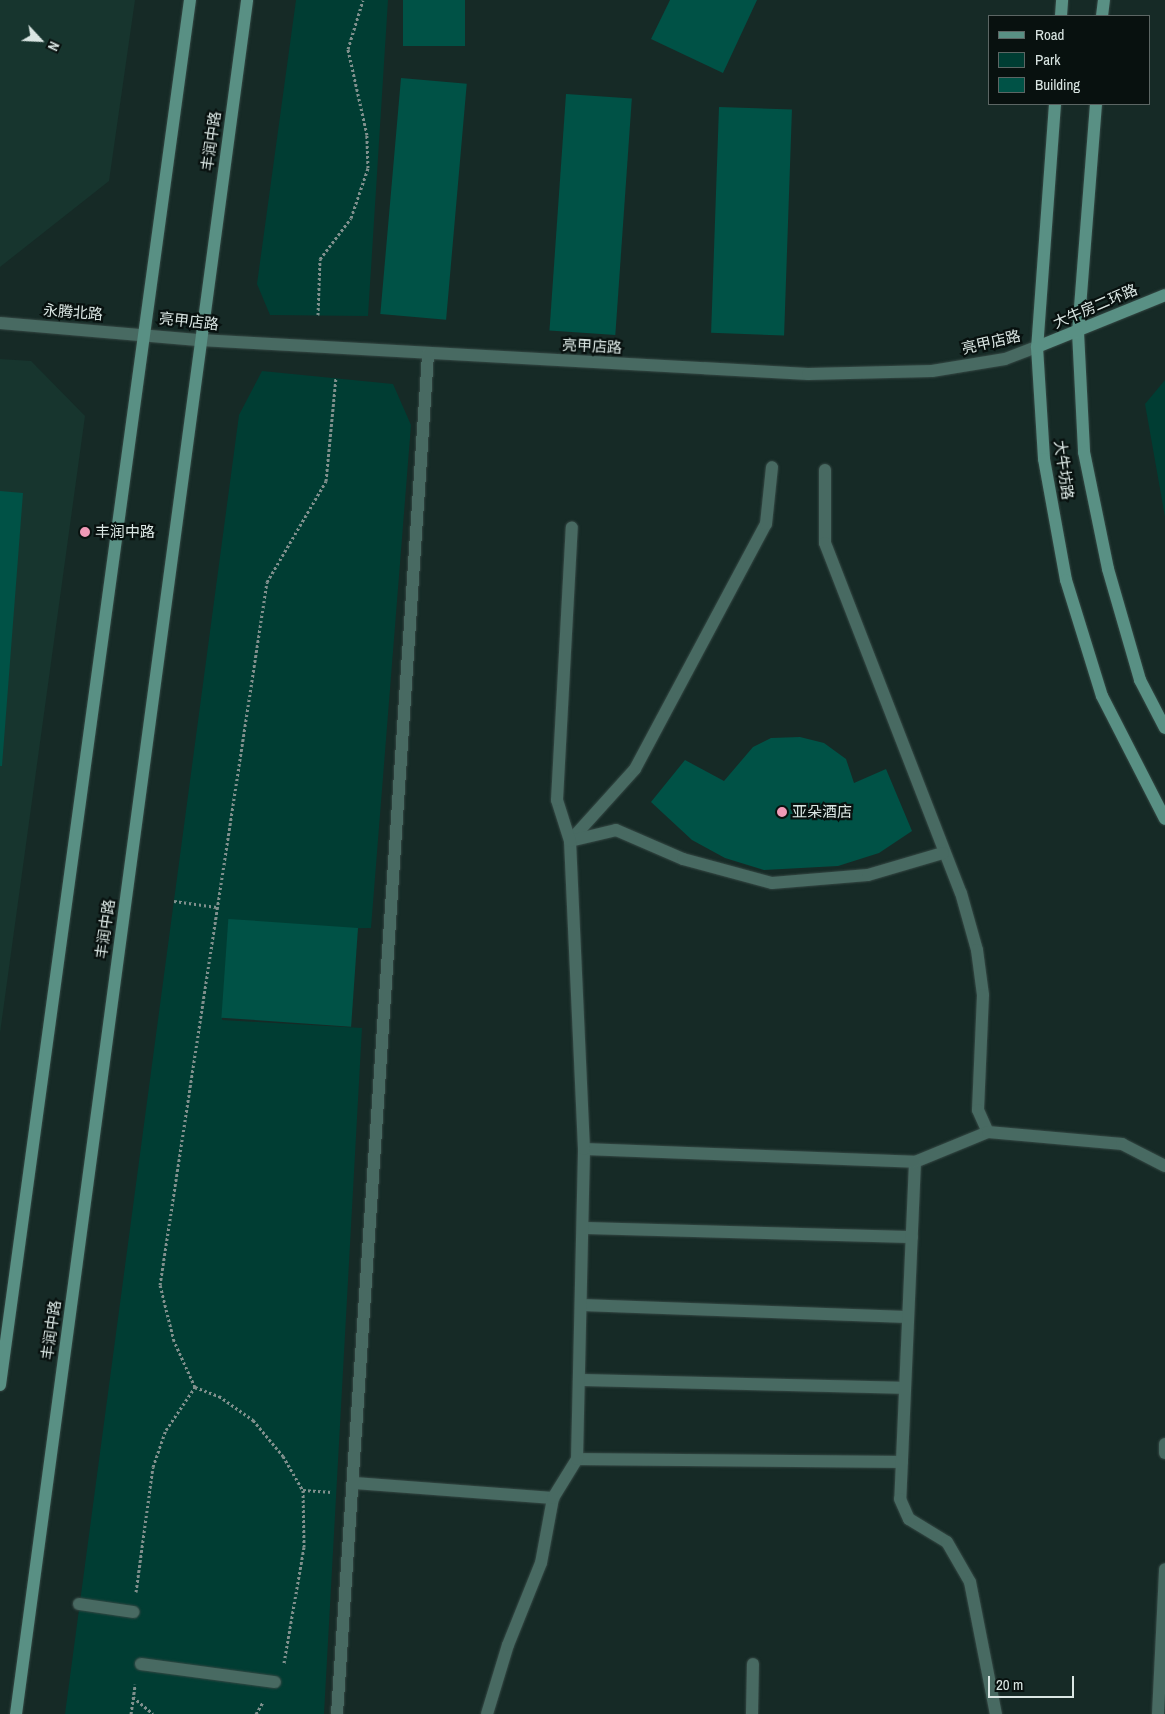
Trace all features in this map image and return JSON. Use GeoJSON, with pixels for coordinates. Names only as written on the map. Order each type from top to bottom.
{"type":"FeatureCollection","features":[{"type":"Feature","properties":{"kind":"street"},"geometry":{"type":"LineString","coordinates":[[0,1385],[190,0]]}},
{"type":"Feature","properties":{"kind":"street","name":"丰润中路"},"geometry":{"type":"LineString","coordinates":[[16,1714],[247,0]]}},
{"type":"Feature","properties":{"kind":"street"},"geometry":{"type":"LineString","coordinates":[[1061,15],[1062,0]]}},
{"type":"Feature","properties":{"kind":"street"},"geometry":{"type":"LineString","coordinates":[[1102,15],[1104,0]]}},
{"type":"Feature","properties":{"kind":"street","name":"大牛坊路"},"geometry":{"type":"LineString","coordinates":[[1055,105],[1037,347],[1044,459],[1066,580],[1102,696],[1165,819]]}},
{"type":"Feature","properties":{"kind":"street","name":"大牛坊路"},"geometry":{"type":"LineString","coordinates":[[1096,105],[1078,332],[1084,452],[1108,569],[1140,680],[1165,728]]}},
{"type":"Feature","properties":{"kind":"street","name":"大牛房二环路"},"geometry":{"type":"LineString","coordinates":[[1037,347],[1078,332],[1165,295]]}},
{"type":"Feature","properties":{"kind":"street","name":"永腾北路"},"geometry":{"type":"LineString","coordinates":[[0,322],[144,333]]}},
{"type":"Feature","properties":{"kind":"street","name":"亮甲店路"},"geometry":{"type":"LineString","coordinates":[[144,333],[200,340],[808,374],[932,371],[1005,359],[1037,347]]}},
{"type":"Feature","properties":{"kind":"street"},"geometry":{"type":"LineString","coordinates":[[337,1714],[354,1483],[428,354]]}},
{"type":"Feature","properties":{"kind":"street"},"geometry":{"type":"LineString","coordinates":[[570,841],[635,769],[766,524],[772,467]]}},
{"type":"Feature","properties":{"kind":"street"},"geometry":{"type":"LineString","coordinates":[[825,470],[825,543],[943,854],[961,893],[977,950],[983,995],[978,1110],[988,1132]]}},
{"type":"Feature","properties":{"kind":"street"},"geometry":{"type":"LineString","coordinates":[[487,1714],[508,1645],[541,1563],[553,1498],[577,1459],[584,1149],[570,841],[557,800],[572,527]]}},
{"type":"Feature","properties":{"kind":"street"},"geometry":{"type":"LineString","coordinates":[[570,841],[616,830],[683,859],[772,883],[868,875],[943,854]]}},
{"type":"Feature","properties":{"kind":"street"},"geometry":{"type":"LineString","coordinates":[[584,1149],[915,1162],[988,1132],[1122,1144],[1165,1166]]}},
{"type":"Feature","properties":{"kind":"street"},"geometry":{"type":"LineString","coordinates":[[915,1162],[900,1499],[909,1519],[947,1542],[970,1582],[996,1714]]}},
{"type":"Feature","properties":{"kind":"street"},"geometry":{"type":"LineString","coordinates":[[583,1228],[912,1237]]}},
{"type":"Feature","properties":{"kind":"street"},"geometry":{"type":"LineString","coordinates":[[581,1304],[908,1317]]}},
{"type":"Feature","properties":{"kind":"street"},"geometry":{"type":"LineString","coordinates":[[579,1380],[905,1388]]}},
{"type":"Feature","properties":{"kind":"street"},"geometry":{"type":"LineString","coordinates":[[1165,1444],[1165,1453]]}},
{"type":"Feature","properties":{"kind":"street"},"geometry":{"type":"LineString","coordinates":[[577,1459],[902,1462]]}},
{"type":"Feature","properties":{"kind":"street"},"geometry":{"type":"LineString","coordinates":[[354,1483],[553,1498]]}},
{"type":"Feature","properties":{"kind":"street"},"geometry":{"type":"LineString","coordinates":[[1158,1714],[1165,1569]]}},
{"type":"Feature","properties":{"kind":"street"},"geometry":{"type":"LineString","coordinates":[[79,1604],[133,1612]]}},
{"type":"Feature","properties":{"kind":"street"},"geometry":{"type":"LineString","coordinates":[[141,1664],[275,1682]]}},
{"type":"Feature","properties":{"kind":"street"},"geometry":{"type":"LineString","coordinates":[[752,1714],[753,1664]]}},
{"type":"Feature","properties":{"kind":"path"},"geometry":{"type":"LineString","coordinates":[[318,315],[320,259],[351,218],[368,168],[367,136],[348,49],[363,0]]}},
{"type":"Feature","properties":{"kind":"path"},"geometry":{"type":"LineString","coordinates":[[256,1714],[275,1682],[288,1654],[304,1547],[303,1490],[283,1456],[253,1420],[219,1396],[195,1387],[174,1342],[160,1285],[267,582],[326,480],[336,378]]}},
{"type":"Feature","properties":{"kind":"path"},"geometry":{"type":"LineString","coordinates":[[174,901],[217,907]]}},
{"type":"Feature","properties":{"kind":"path"},"geometry":{"type":"LineString","coordinates":[[133,1612],[153,1467],[166,1430],[195,1387]]}},
{"type":"Feature","properties":{"kind":"path"},"geometry":{"type":"LineString","coordinates":[[303,1490],[336,1492]]}},
{"type":"Feature","properties":{"kind":"path"},"geometry":{"type":"LineString","coordinates":[[131,1714],[132,1696],[141,1664]]}},
{"type":"Feature","properties":{"kind":"path"},"geometry":{"type":"LineString","coordinates":[[132,1696],[153,1714]]}},
{"type":"Feature","properties":{"kind":"shaded area"},"geometry":{"type":"Polygon","coordinates":[[[0,0],[135,0],[109,181],[0,267],[0,0]]]}},
{"type":"Feature","properties":{"kind":"shaded area"},"geometry":{"type":"Polygon","coordinates":[[[0,359],[31,361],[85,416],[0,1033],[0,359]]]}},
{"type":"Feature","properties":{"kind":"green space"},"geometry":{"type":"Polygon","coordinates":[[[296,0],[388,0],[368,316],[270,315],[257,284],[296,0]]]}},
{"type":"Feature","properties":{"kind":"green space"},"geometry":{"type":"Polygon","coordinates":[[[262,371],[393,384],[411,425],[371,928],[229,930],[222,1020],[362,1028],[324,1714],[65,1714],[239,415],[262,371]]]}},
{"type":"Feature","properties":{"kind":"green space"},"geometry":{"type":"Polygon","coordinates":[[[1165,380],[1165,517],[1145,404],[1165,380]]]}},
{"type":"Feature","properties":{"kind":"building"},"geometry":{"type":"Polygon","coordinates":[[[403,0],[465,0],[465,46],[403,46],[403,0]]]}},
{"type":"Feature","properties":{"kind":"building"},"geometry":{"type":"Polygon","coordinates":[[[670,0],[757,0],[723,73],[651,39],[670,0]]]}},
{"type":"Feature","properties":{"kind":"building"},"geometry":{"type":"Polygon","coordinates":[[[401,78],[467,84],[446,320],[380,314],[401,78]]]}},
{"type":"Feature","properties":{"kind":"building"},"geometry":{"type":"Polygon","coordinates":[[[566,94],[632,99],[615,335],[549,330],[566,94]]]}},
{"type":"Feature","properties":{"kind":"building"},"geometry":{"type":"Polygon","coordinates":[[[719,107],[792,110],[784,335],[711,333],[719,107]]]}},
{"type":"Feature","properties":{"kind":"building"},"geometry":{"type":"Polygon","coordinates":[[[0,491],[23,493],[2,766],[0,766],[0,491]]]}},
{"type":"Feature","properties":{"kind":"building","name":"亚朵酒店"},"geometry":{"type":"Polygon","coordinates":[[[800,737],[824,743],[846,759],[854,783],[886,769],[912,831],[879,853],[838,866],[764,870],[725,858],[692,840],[651,802],[685,760],[724,781],[753,747],[771,738],[800,737]]]}},
{"type":"Feature","properties":{"kind":"building"},"geometry":{"type":"Polygon","coordinates":[[[228,919],[358,928],[351,1027],[221,1018],[228,919]]]}},
{"type":"Feature","properties":{"kind":"place","name":"丰润中路"},"geometry":{"type":"Point","coordinates":[85,532]}},
{"type":"Feature","properties":{"kind":"place","name":"亚朵酒店"},"geometry":{"type":"Point","coordinates":[782,812]}}]}
